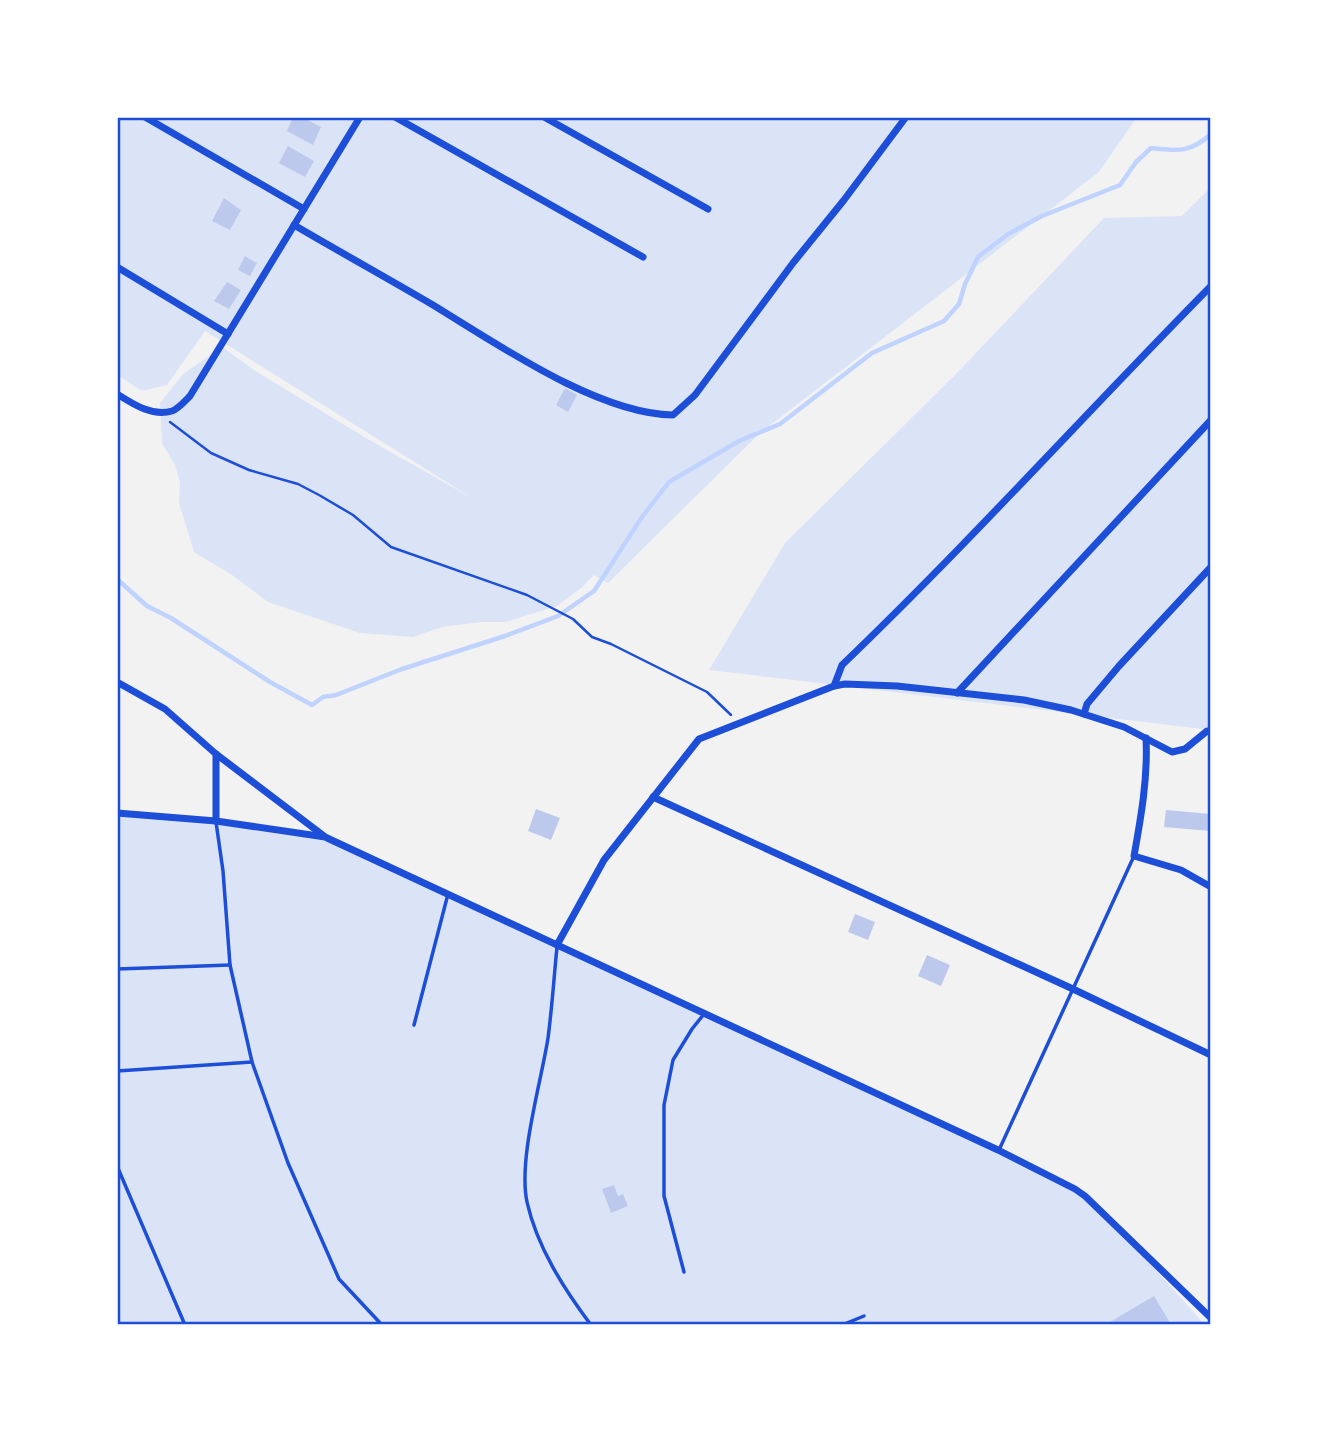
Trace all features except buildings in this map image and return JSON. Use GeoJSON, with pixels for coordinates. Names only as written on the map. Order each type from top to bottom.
{"type":"FeatureCollection","features":[{"type":"Feature","properties":{"kind":"street"},"geometry":{"type":"LineString","coordinates":[[145,117],[304,209]]}},
{"type":"Feature","properties":{"kind":"street"},"geometry":{"type":"LineString","coordinates":[[117,394],[152,412],[173,411],[190,396],[360,117]]}},
{"type":"Feature","properties":{"kind":"street"},"geometry":{"type":"LineString","coordinates":[[395,117],[643,257]]}},
{"type":"Feature","properties":{"kind":"street"},"geometry":{"type":"LineString","coordinates":[[544,117],[708,209]]}},
{"type":"Feature","properties":{"kind":"street"},"geometry":{"type":"LineString","coordinates":[[294,225],[515,355],[583,391],[630,410],[673,415],[695,395],[906,117]]}},
{"type":"Feature","properties":{"kind":"street"},"geometry":{"type":"LineString","coordinates":[[117,267],[228,334]]}},
{"type":"Feature","properties":{"kind":"street"},"geometry":{"type":"LineString","coordinates":[[834,686],[842,665],[945,564],[1133,364],[1211,286]]}},
{"type":"Feature","properties":{"kind":"street"},"geometry":{"type":"LineString","coordinates":[[957,693],[1211,420]]}},
{"type":"Feature","properties":{"kind":"street"},"geometry":{"type":"LineString","coordinates":[[1084,714],[1087,704],[1119,666],[1211,567]]}},
{"type":"Feature","properties":{"kind":"street"},"geometry":{"type":"LineString","coordinates":[[117,682],[165,709],[216,754],[325,837],[449,892],[998,1150],[1085,1196],[1211,1318]]}},
{"type":"Feature","properties":{"kind":"street"},"geometry":{"type":"LineString","coordinates":[[557,945],[604,860],[699,739],[834,686],[897,686],[1024,700],[1084,714],[1124,727],[1172,752],[1185,750],[1210,729]]}},
{"type":"Feature","properties":{"kind":"street"},"geometry":{"type":"LineString","coordinates":[[1146,738],[1147,758],[1134,856],[1181,870],[1211,887]]}},
{"type":"Feature","properties":{"kind":"street"},"geometry":{"type":"LineString","coordinates":[[216,754],[216,821]]}},
{"type":"Feature","properties":{"kind":"street"},"geometry":{"type":"LineString","coordinates":[[653,797],[1211,1055]]}},
{"type":"Feature","properties":{"kind":"street"},"geometry":{"type":"LineString","coordinates":[[117,813],[216,821],[325,837]]}},
{"type":"Feature","properties":{"kind":"lane"},"geometry":{"type":"LineString","coordinates":[[216,821],[223,871],[230,965],[252,1062],[288,1163],[339,1279],[382,1325]]}},
{"type":"Feature","properties":{"kind":"lane"},"geometry":{"type":"LineString","coordinates":[[998,1150],[1134,856]]}},
{"type":"Feature","properties":{"kind":"lane"},"geometry":{"type":"LineString","coordinates":[[414,1026],[449,892]]}},
{"type":"Feature","properties":{"kind":"lane"},"geometry":{"type":"LineString","coordinates":[[557,945],[548,1036],[526,1158],[527,1200],[543,1248],[575,1304],[591,1325]]}},
{"type":"Feature","properties":{"kind":"lane"},"geometry":{"type":"LineString","coordinates":[[117,969],[230,965]]}},
{"type":"Feature","properties":{"kind":"lane"},"geometry":{"type":"LineString","coordinates":[[684,1272],[664,1196],[664,1105],[673,1060],[704,1014]]}},
{"type":"Feature","properties":{"kind":"lane"},"geometry":{"type":"LineString","coordinates":[[117,1071],[252,1062]]}},
{"type":"Feature","properties":{"kind":"lane"},"geometry":{"type":"LineString","coordinates":[[117,1166],[185,1325]]}},
{"type":"Feature","properties":{"kind":"lane"},"geometry":{"type":"LineString","coordinates":[[842,1325],[864,1316]]}},
{"type":"Feature","properties":{"kind":"path"},"geometry":{"type":"LineString","coordinates":[[152,412],[211,453],[249,470],[298,484],[319,495],[353,515],[391,547],[518,591],[573,620],[592,637],[708,692],[730,713],[735,725]]}},
{"type":"Feature","properties":{"kind":"shaded area"},"geometry":{"type":"Polygon","coordinates":[[[117,117],[1137,117],[1099,172],[760,433],[608,583],[594,575],[557,606],[506,622],[442,627],[413,637],[360,633],[268,602],[232,575],[194,552],[179,503],[180,483],[175,465],[162,443],[160,403],[183,374],[222,347],[257,372],[366,438],[472,498],[205,331],[167,385],[142,391],[117,375],[117,117]]]}},
{"type":"Feature","properties":{"kind":"shaded area"},"geometry":{"type":"Polygon","coordinates":[[[1211,187],[1211,730],[709,670],[785,543],[956,374],[1104,218],[1182,216],[1211,187]]]}},
{"type":"Feature","properties":{"kind":"shaded area"},"geometry":{"type":"Polygon","coordinates":[[[117,811],[331,842],[1044,1169],[1082,1190],[1205,1325],[117,1325],[117,811]]]}},
{"type":"Feature","properties":{"kind":"waterway"},"geometry":{"type":"LineString","coordinates":[[117,579],[147,606],[312,705],[323,697],[336,695],[402,669],[558,616],[594,591],[642,517],[669,482],[739,441],[780,424],[872,353],[944,321],[959,304],[978,257],[1008,234],[1042,216],[1120,185],[1136,162],[1151,148],[1190,148],[1211,134]]}}]}
